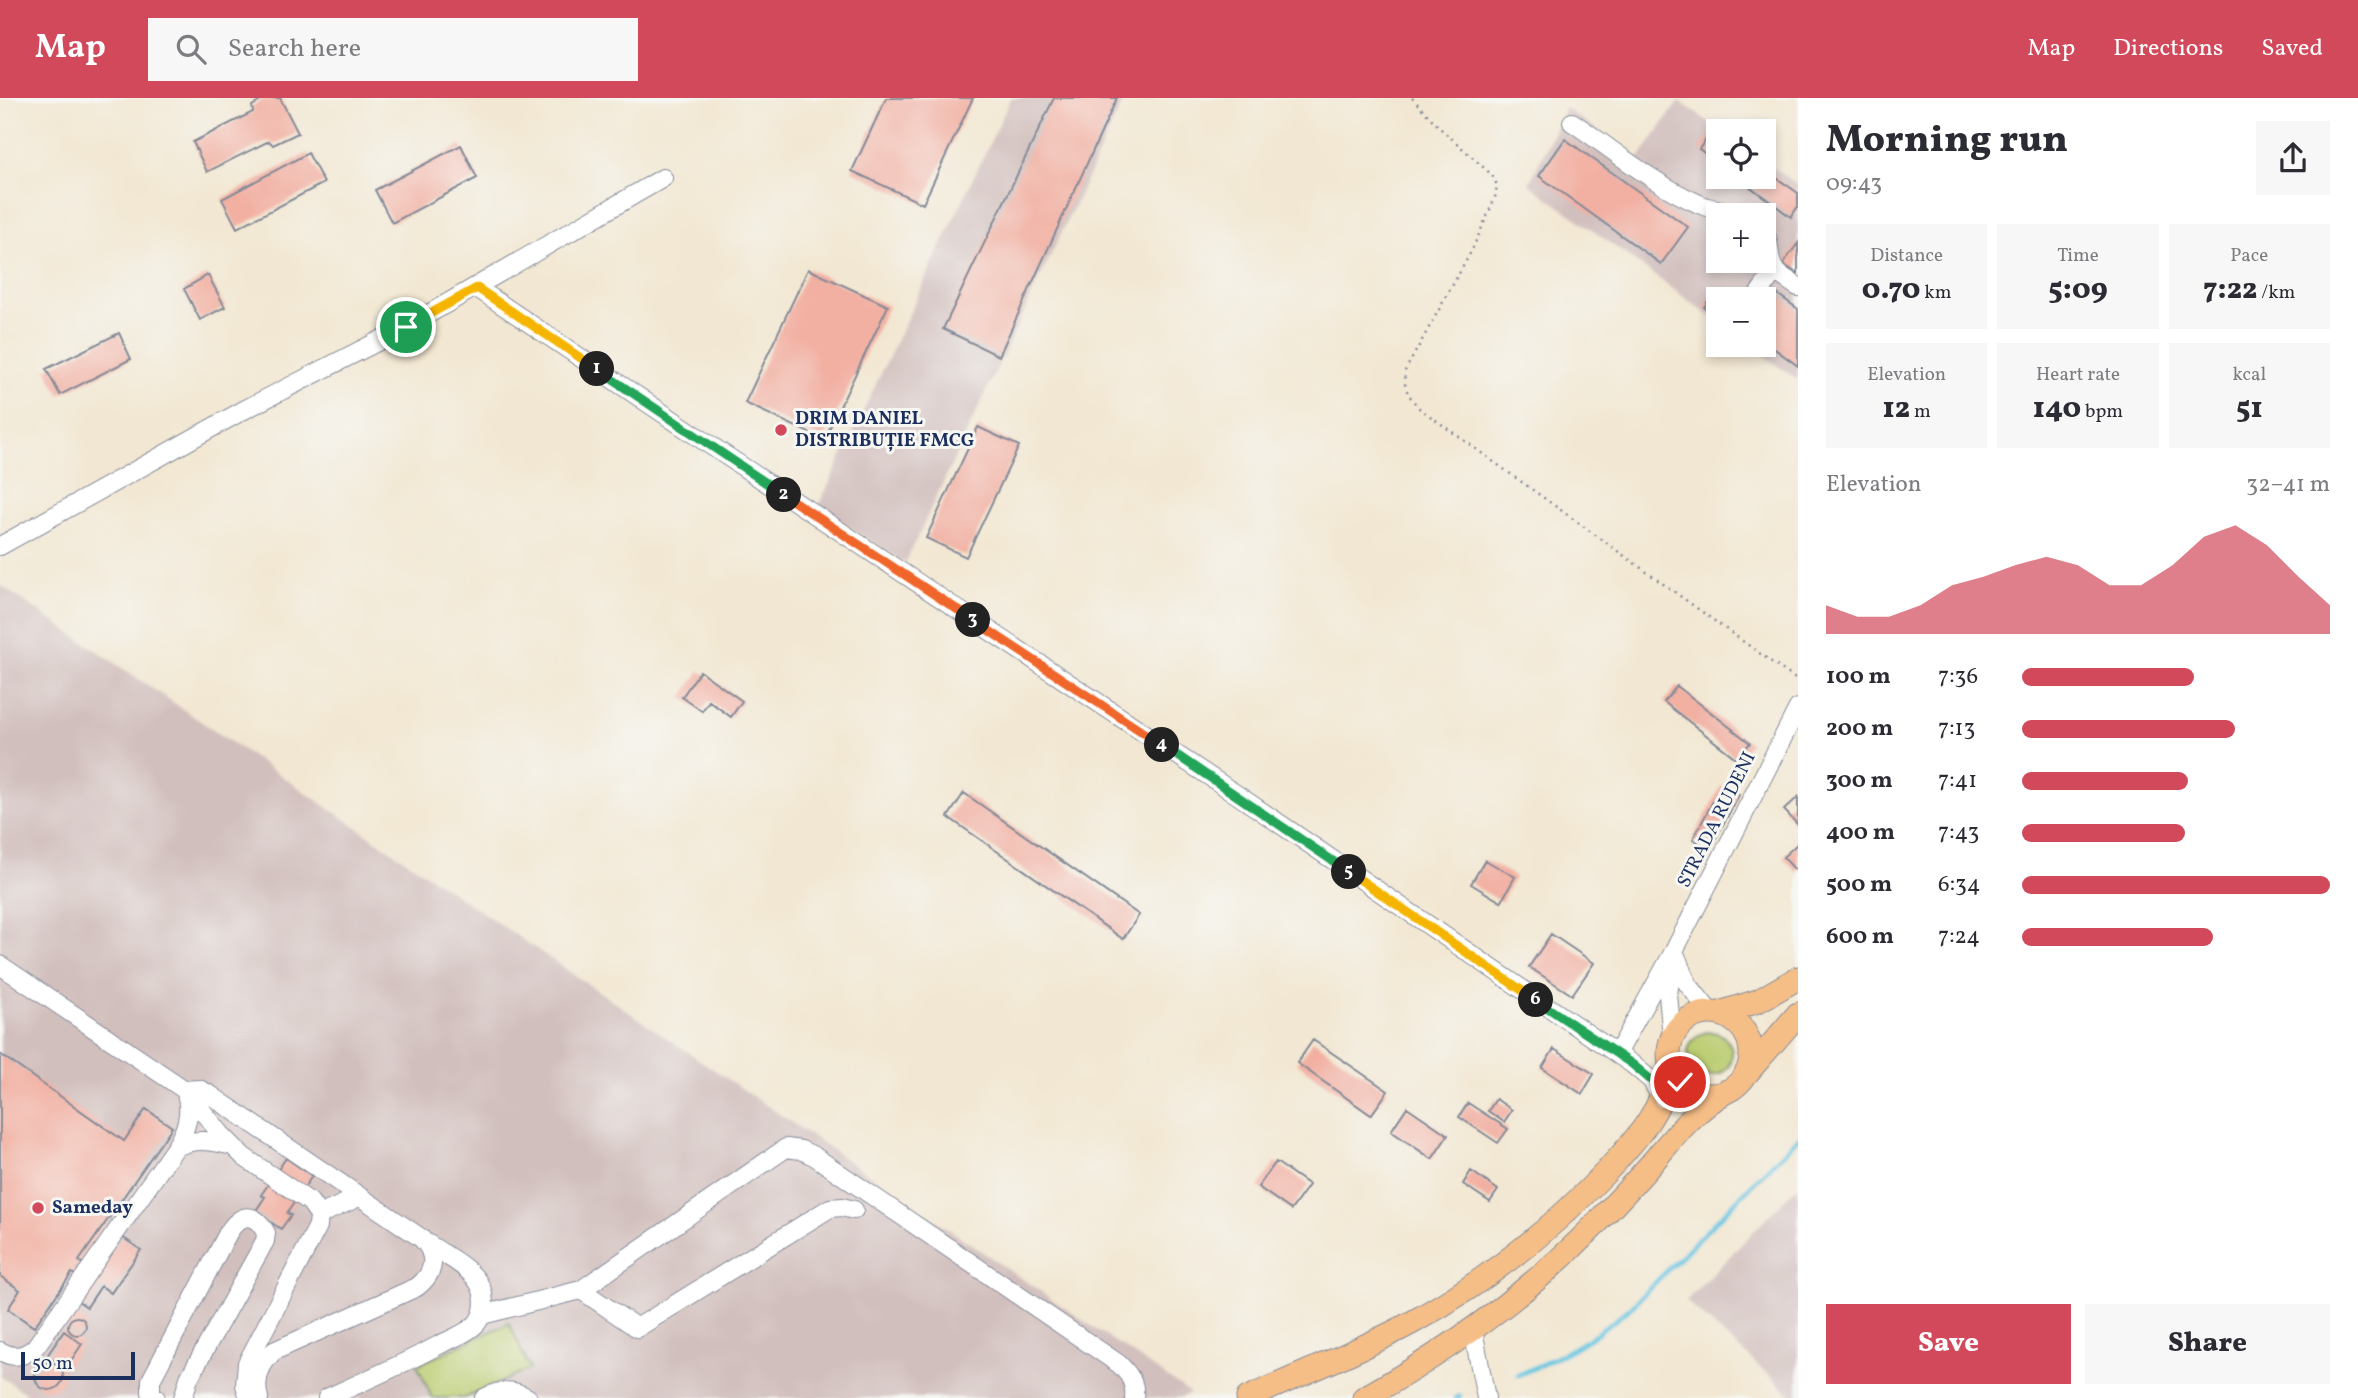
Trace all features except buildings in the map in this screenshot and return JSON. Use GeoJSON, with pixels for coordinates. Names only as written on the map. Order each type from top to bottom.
{"type":"FeatureCollection","features":[{"type":"Feature","properties":{"kind":"main road"},"geometry":{"type":"LineString","coordinates":[[1248,1398],[1410,1323],[1504,1264],[1543,1233],[1587,1192],[1635,1140],[1662,1100],[1668,1082],[1672,1037],[1677,1028],[1692,1016],[1715,1013],[1758,1001],[1798,978]]}},
{"type":"Feature","properties":{"kind":"main road"},"geometry":{"type":"LineString","coordinates":[[1715,1013],[1735,1021],[1746,1034],[1751,1059],[1745,1075]]}},
{"type":"Feature","properties":{"kind":"main road"},"geometry":{"type":"LineString","coordinates":[[1364,1398],[1473,1330],[1538,1279],[1626,1193],[1693,1117],[1745,1075],[1798,1014]]}},
{"type":"Feature","properties":{"kind":"main road"},"geometry":{"type":"LineString","coordinates":[[1670,1065],[1674,1074],[1688,1089],[1707,1095],[1727,1091]]}},
{"type":"Feature","properties":{"kind":"street"},"geometry":{"type":"LineString","coordinates":[[1572,122],[1677,194],[1706,206]]}},
{"type":"Feature","properties":{"kind":"street"},"geometry":{"type":"LineString","coordinates":[[0,546],[254,405],[477,288],[663,178]]}},
{"type":"Feature","properties":{"kind":"street"},"geometry":{"type":"LineString","coordinates":[[1776,271],[1798,287]]}},
{"type":"Feature","properties":{"kind":"street"},"geometry":{"type":"LineString","coordinates":[[477,288],[1239,796],[1617,1054],[1652,1081],[1662,1100]]}},
{"type":"Feature","properties":{"kind":"street","name":"STRADA RUDENI"},"geometry":{"type":"LineString","coordinates":[[1617,1054],[1674,951],[1798,708]]}},
{"type":"Feature","properties":{"kind":"street"},"geometry":{"type":"LineString","coordinates":[[1674,951],[1687,983],[1715,1013]]}},
{"type":"Feature","properties":{"kind":"street"},"geometry":{"type":"LineString","coordinates":[[1672,1037],[1668,995],[1674,951]]}},
{"type":"Feature","properties":{"kind":"street"},"geometry":{"type":"LineString","coordinates":[[0,965],[185,1090],[244,1157],[310,1202],[319,1215],[318,1226],[250,1356],[244,1378],[249,1398]]}},
{"type":"Feature","properties":{"kind":"street"},"geometry":{"type":"LineString","coordinates":[[185,1090],[200,1089],[209,1094],[421,1238],[476,1279],[484,1297],[482,1315],[467,1331],[327,1398]]}},
{"type":"Feature","properties":{"kind":"street"},"geometry":{"type":"LineString","coordinates":[[0,1351],[11,1356],[21,1356],[36,1346],[175,1148],[189,1116],[185,1090]]}},
{"type":"Feature","properties":{"kind":"street"},"geometry":{"type":"LineString","coordinates":[[175,1148],[183,1143],[203,1141],[233,1146]]}},
{"type":"Feature","properties":{"kind":"street"},"geometry":{"type":"LineString","coordinates":[[482,1315],[581,1290],[786,1148],[801,1150],[814,1156],[1119,1364],[1131,1377],[1135,1390],[1134,1398]]}},
{"type":"Feature","properties":{"kind":"street"},"geometry":{"type":"LineString","coordinates":[[319,1215],[359,1196]]}},
{"type":"Feature","properties":{"kind":"street"},"geometry":{"type":"LineString","coordinates":[[581,1290],[637,1328],[830,1208],[854,1210]]}},
{"type":"Feature","properties":{"kind":"street"},"geometry":{"type":"LineString","coordinates":[[156,1398],[151,1393],[150,1380],[228,1233],[239,1219],[255,1219],[267,1233],[265,1241],[189,1378],[183,1398]]}},
{"type":"Feature","properties":{"kind":"street"},"geometry":{"type":"LineString","coordinates":[[258,1398],[258,1377],[264,1363],[274,1351],[412,1290],[426,1279],[432,1268],[433,1257],[421,1238]]}},
{"type":"Feature","properties":{"kind":"street"},"geometry":{"type":"LineString","coordinates":[[1473,1330],[1486,1398]]}},
{"type":"Feature","properties":{"kind":"street"},"geometry":{"type":"LineString","coordinates":[[484,1398],[496,1392],[510,1390],[528,1398]]}},
{"type":"Feature","properties":{"kind":"path"},"geometry":{"type":"LineString","coordinates":[[1412,98],[1492,175],[1497,185],[1495,198],[1472,250],[1405,371],[1404,384],[1409,396],[1419,408],[1798,681]]}},
{"type":"Feature","properties":{"kind":"shaded area"},"geometry":{"type":"Polygon","coordinates":[[[1011,98],[1125,98],[905,563],[818,507],[1011,98]]]}},
{"type":"Feature","properties":{"kind":"shaded area"},"geometry":{"type":"Polygon","coordinates":[[[1679,101],[1706,120],[1706,189],[1776,189],[1776,169],[1798,185],[1798,380],[1766,357],[1776,357],[1776,287],[1706,287],[1706,313],[1529,184],[1565,108],[1639,158],[1679,101]]]}},
{"type":"Feature","properties":{"kind":"shaded area"},"geometry":{"type":"Polygon","coordinates":[[[0,585],[1190,1393],[1180,1398],[33,1398],[0,1376],[0,585]]]}},
{"type":"Feature","properties":{"kind":"shaded area"},"geometry":{"type":"Polygon","coordinates":[[[1798,1186],[1798,1398],[1794,1398],[1686,1301],[1798,1186]]]}},
{"type":"Feature","properties":{"kind":"green space"},"geometry":{"type":"Polygon","coordinates":[[[1710,1032],[1726,1038],[1732,1054],[1726,1070],[1710,1076],[1694,1070],[1688,1054],[1694,1038],[1710,1032]]]}},
{"type":"Feature","properties":{"kind":"green space"},"geometry":{"type":"Polygon","coordinates":[[[509,1323],[530,1369],[465,1398],[432,1398],[417,1365],[509,1323]]]}},
{"type":"Feature","properties":{"kind":"waterway"},"geometry":{"type":"LineString","coordinates":[[1518,1375],[1576,1346],[1629,1309],[1798,1138]]}},
{"type":"Feature","properties":{"kind":"waterway"},"geometry":{"type":"LineString","coordinates":[[1455,1398],[1460,1396]]}},
{"type":"Feature","properties":{"kind":"place","name":"DRIM DANIEL DISTRIBUȚIE FMCG"},"geometry":{"type":"Point","coordinates":[781,430]}},
{"type":"Feature","properties":{"kind":"place","name":"Sameday"},"geometry":{"type":"Point","coordinates":[38,1208]}},
{"type":"Feature","properties":{"kind":"route"},"geometry":{"type":"LineString","coordinates":[[406,327],[477,288],[1239,796],[1632,1064],[1652,1081],[1662,1100],[1666,1092],[1670,1065],[1680,1082]]}}]}
